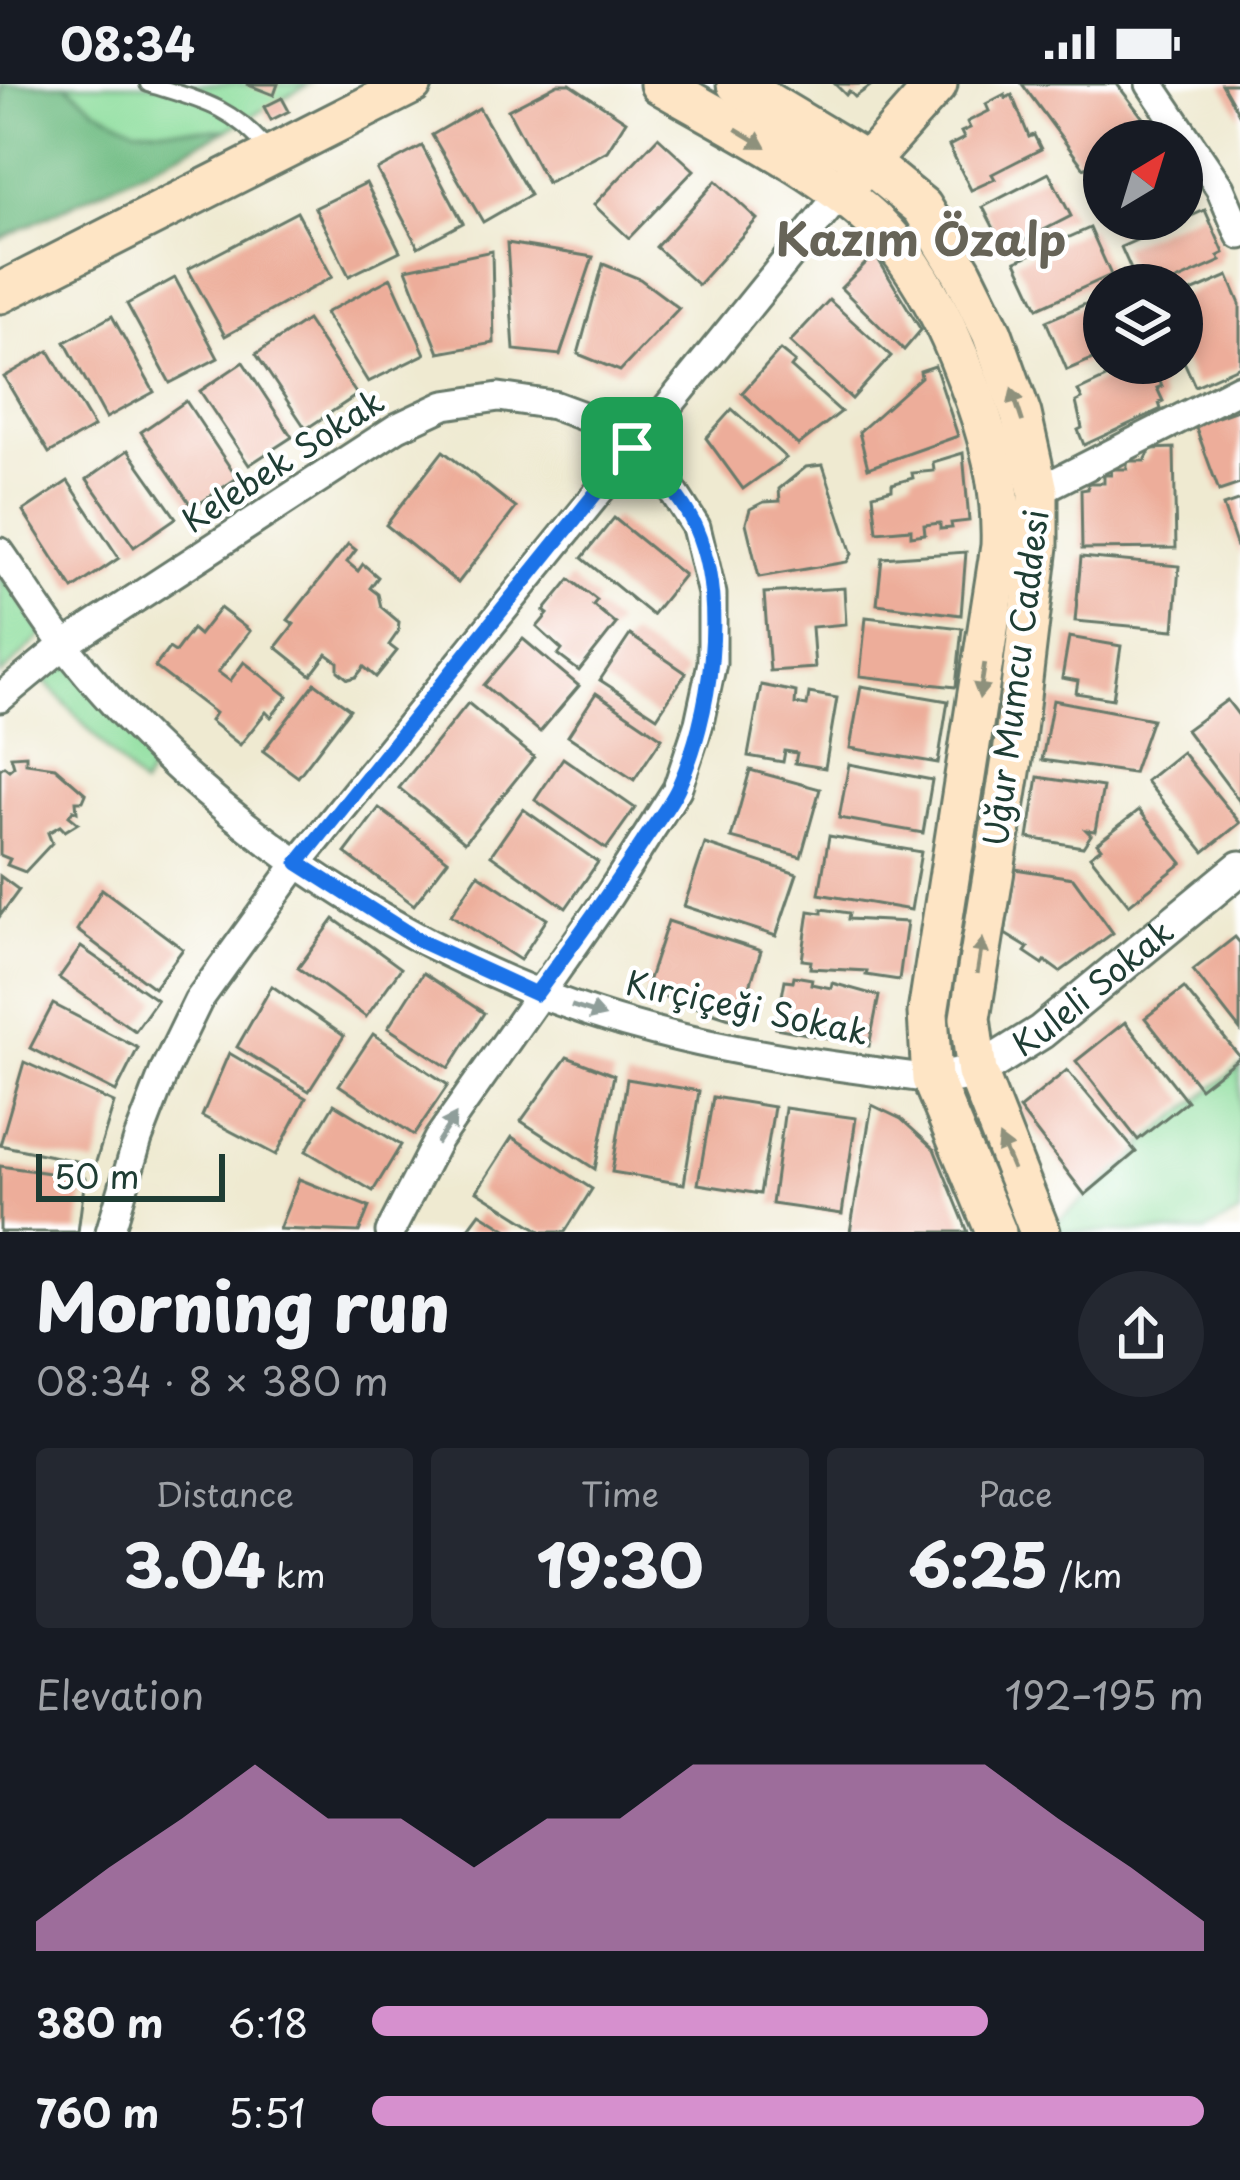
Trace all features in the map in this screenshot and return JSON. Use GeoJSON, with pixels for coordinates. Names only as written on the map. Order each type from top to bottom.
{"type":"FeatureCollection","features":[{"type":"Feature","properties":{"kind":"main road"},"geometry":{"type":"LineString","coordinates":[[0,293],[412,84]]}},
{"type":"Feature","properties":{"kind":"main road","name":"Uğur Mumcu Caddesi"},"geometry":{"type":"LineString","coordinates":[[660,84],[840,194],[891,238],[928,289],[987,430],[1003,502],[1001,546],[928,1013],[932,1079],[996,1232]]}},
{"type":"Feature","properties":{"kind":"main road","name":"Uğur Mumcu Caddesi"},"geometry":{"type":"LineString","coordinates":[[737,84],[867,162],[922,206],[992,333],[1014,394],[1037,491],[1038,546],[1029,634],[970,1018],[976,1072],[1040,1232]]}},
{"type":"Feature","properties":{"kind":"main road"},"geometry":{"type":"LineString","coordinates":[[840,194],[937,84]]}},
{"type":"Feature","properties":{"kind":"street"},"geometry":{"type":"LineString","coordinates":[[1150,84],[1220,188],[1240,235]]}},
{"type":"Feature","properties":{"kind":"street"},"geometry":{"type":"LineString","coordinates":[[110,1232],[145,1121],[198,1001],[298,863],[840,194]]}},
{"type":"Feature","properties":{"kind":"street"},"geometry":{"type":"LineString","coordinates":[[1037,491],[1240,388]]}},
{"type":"Feature","properties":{"kind":"street","name":"Kelebek Sokak"},"geometry":{"type":"LineString","coordinates":[[0,698],[64,645],[398,427],[445,405],[499,397],[554,405],[599,422],[669,485],[696,527],[712,593],[712,663],[677,789],[608,897],[439,1139],[390,1232]]}},
{"type":"Feature","properties":{"kind":"street","name":"Kırçiçeği Sokak"},"geometry":{"type":"LineString","coordinates":[[0,552],[64,645],[151,740],[235,817],[422,942],[536,994],[653,1031],[812,1064],[932,1079]]}},
{"type":"Feature","properties":{"kind":"street","name":"Kuleli Sokak"},"geometry":{"type":"LineString","coordinates":[[932,1079],[976,1072],[1041,1032],[1240,868]]}},
{"type":"Feature","properties":{"kind":"lane"},"geometry":{"type":"LineString","coordinates":[[148,84],[220,107],[248,125],[272,154]]}},
{"type":"Feature","properties":{"kind":"green space"},"geometry":{"type":"Polygon","coordinates":[[[0,84],[309,84],[227,130],[0,239],[0,84]]]}},
{"type":"Feature","properties":{"kind":"green space"},"geometry":{"type":"Polygon","coordinates":[[[3,84],[66,84],[96,109],[135,128],[227,130],[0,239],[3,84]]]}},
{"type":"Feature","properties":{"kind":"green space"},"geometry":{"type":"Polygon","coordinates":[[[0,570],[44,633],[0,676],[0,570]]]}},
{"type":"Feature","properties":{"kind":"green space"},"geometry":{"type":"Polygon","coordinates":[[[63,658],[156,762],[142,787],[41,677],[63,658]]]}},
{"type":"Feature","properties":{"kind":"green space"},"geometry":{"type":"Polygon","coordinates":[[[1240,1066],[1240,1213],[1205,1232],[1044,1232],[1144,1150],[1141,1145],[1240,1066]]]}},
{"type":"Feature","properties":{"kind":"building"},"geometry":{"type":"Polygon","coordinates":[[[246,84],[278,84],[274,95],[246,84]]]}},
{"type":"Feature","properties":{"kind":"building"},"geometry":{"type":"Polygon","coordinates":[[[558,84],[570,84],[626,121],[607,151],[547,183],[508,110],[558,84]]]}},
{"type":"Feature","properties":{"kind":"building"},"geometry":{"type":"Polygon","coordinates":[[[835,84],[873,84],[855,97],[835,84]]]}},
{"type":"Feature","properties":{"kind":"building"},"geometry":{"type":"Polygon","coordinates":[[[1022,84],[1117,84],[1145,120],[1083,120],[1083,167],[1022,84]]]}},
{"type":"Feature","properties":{"kind":"building"},"geometry":{"type":"Polygon","coordinates":[[[1222,84],[1240,84],[1240,116],[1222,84]]]}},
{"type":"Feature","properties":{"kind":"building"},"geometry":{"type":"Polygon","coordinates":[[[1005,94],[1006,98],[1012,95],[1029,137],[1034,135],[1041,149],[971,190],[949,146],[964,138],[961,132],[970,128],[967,122],[989,111],[986,104],[1005,94]]]}},
{"type":"Feature","properties":{"kind":"building"},"geometry":{"type":"Polygon","coordinates":[[[282,98],[289,111],[271,120],[264,107],[282,98]]]}},
{"type":"Feature","properties":{"kind":"building"},"geometry":{"type":"Polygon","coordinates":[[[479,108],[530,195],[483,222],[432,135],[479,108]]]}},
{"type":"Feature","properties":{"kind":"building"},"geometry":{"type":"Polygon","coordinates":[[[658,137],[694,170],[629,238],[594,205],[658,137]]]}},
{"type":"Feature","properties":{"kind":"building"},"geometry":{"type":"Polygon","coordinates":[[[422,146],[463,223],[418,247],[377,170],[422,146]]]}},
{"type":"Feature","properties":{"kind":"building"},"geometry":{"type":"Polygon","coordinates":[[[1049,173],[1071,216],[1005,250],[983,207],[1049,173]]]}},
{"type":"Feature","properties":{"kind":"building"},"geometry":{"type":"Polygon","coordinates":[[[716,181],[757,219],[698,285],[656,247],[716,181]]]}},
{"type":"Feature","properties":{"kind":"building"},"geometry":{"type":"Polygon","coordinates":[[[366,183],[400,251],[349,276],[315,208],[366,183]]]}},
{"type":"Feature","properties":{"kind":"building"},"geometry":{"type":"Polygon","coordinates":[[[1203,211],[1224,253],[1218,256],[1221,261],[1203,269],[1203,264],[1129,264],[1121,247],[1137,240],[1203,240],[1203,211]]]}},
{"type":"Feature","properties":{"kind":"building"},"geometry":{"type":"Polygon","coordinates":[[[297,212],[332,277],[225,336],[188,269],[297,212]]]}},
{"type":"Feature","properties":{"kind":"building"},"geometry":{"type":"Polygon","coordinates":[[[1083,231],[1083,240],[1095,240],[1106,264],[1083,264],[1083,288],[1038,308],[1016,261],[1083,231]]]}},
{"type":"Feature","properties":{"kind":"building"},"geometry":{"type":"Polygon","coordinates":[[[507,243],[593,257],[560,355],[514,350],[507,243]]]}},
{"type":"Feature","properties":{"kind":"building"},"geometry":{"type":"Polygon","coordinates":[[[492,251],[494,343],[439,353],[406,269],[492,251]]]}},
{"type":"Feature","properties":{"kind":"building"},"geometry":{"type":"Polygon","coordinates":[[[875,254],[921,330],[904,350],[841,288],[875,254]]]}},
{"type":"Feature","properties":{"kind":"building"},"geometry":{"type":"Polygon","coordinates":[[[603,264],[640,279],[679,308],[620,371],[578,354],[603,264]]]}},
{"type":"Feature","properties":{"kind":"building"},"geometry":{"type":"Polygon","coordinates":[[[1228,276],[1240,304],[1240,366],[1203,382],[1203,287],[1228,276]]]}},
{"type":"Feature","properties":{"kind":"building"},"geometry":{"type":"Polygon","coordinates":[[[175,278],[218,358],[170,383],[127,304],[175,278]]]}},
{"type":"Feature","properties":{"kind":"building"},"geometry":{"type":"Polygon","coordinates":[[[391,278],[425,354],[368,382],[325,313],[391,278]]]}},
{"type":"Feature","properties":{"kind":"building"},"geometry":{"type":"Polygon","coordinates":[[[829,300],[891,356],[852,399],[790,342],[829,300]]]}},
{"type":"Feature","properties":{"kind":"building"},"geometry":{"type":"Polygon","coordinates":[[[1083,305],[1083,363],[1067,370],[1046,321],[1083,305]]]}},
{"type":"Feature","properties":{"kind":"building"},"geometry":{"type":"Polygon","coordinates":[[[112,316],[154,392],[106,418],[65,342],[112,316]]]}},
{"type":"Feature","properties":{"kind":"building"},"geometry":{"type":"Polygon","coordinates":[[[307,320],[357,395],[306,429],[256,354],[307,320]]]}},
{"type":"Feature","properties":{"kind":"building"},"geometry":{"type":"Polygon","coordinates":[[[780,350],[795,362],[791,367],[841,412],[798,445],[742,393],[780,350]]]}},
{"type":"Feature","properties":{"kind":"building"},"geometry":{"type":"Polygon","coordinates":[[[49,351],[94,427],[49,453],[4,377],[49,351]]]}},
{"type":"Feature","properties":{"kind":"building"},"geometry":{"type":"Polygon","coordinates":[[[243,362],[292,437],[249,465],[200,391],[243,362]]]}},
{"type":"Feature","properties":{"kind":"building"},"geometry":{"type":"Polygon","coordinates":[[[935,366],[958,436],[868,468],[859,432],[921,377],[920,371],[935,366]]]}},
{"type":"Feature","properties":{"kind":"building"},"geometry":{"type":"Polygon","coordinates":[[[1093,384],[1161,384],[1157,388],[1163,401],[1161,409],[1084,445],[1078,430],[1082,428],[1076,402],[1082,399],[1078,391],[1093,384]]]}},
{"type":"Feature","properties":{"kind":"building"},"geometry":{"type":"Polygon","coordinates":[[[186,401],[237,478],[193,508],[141,432],[186,401]]]}},
{"type":"Feature","properties":{"kind":"building"},"geometry":{"type":"Polygon","coordinates":[[[732,409],[786,458],[743,489],[706,438],[732,409]]]}},
{"type":"Feature","properties":{"kind":"building"},"geometry":{"type":"Polygon","coordinates":[[[1240,409],[1240,484],[1219,491],[1195,425],[1240,409]]]}},
{"type":"Feature","properties":{"kind":"building"},"geometry":{"type":"Polygon","coordinates":[[[1174,448],[1176,548],[1082,549],[1081,490],[1088,489],[1088,483],[1104,483],[1111,469],[1127,469],[1127,461],[1145,461],[1151,449],[1174,448]]]}},
{"type":"Feature","properties":{"kind":"building"},"geometry":{"type":"Polygon","coordinates":[[[128,450],[176,518],[134,547],[87,479],[128,450]]]}},
{"type":"Feature","properties":{"kind":"building"},"geometry":{"type":"Polygon","coordinates":[[[443,451],[516,508],[458,583],[386,525],[443,451]]]}},
{"type":"Feature","properties":{"kind":"building"},"geometry":{"type":"Polygon","coordinates":[[[963,453],[969,521],[951,523],[952,528],[940,529],[940,523],[924,525],[925,534],[911,536],[911,529],[877,532],[873,494],[913,478],[912,473],[934,471],[933,462],[963,453]]]}},
{"type":"Feature","properties":{"kind":"building"},"geometry":{"type":"Polygon","coordinates":[[[823,465],[852,554],[847,562],[759,577],[746,523],[750,509],[780,501],[779,489],[806,467],[823,465]]]}},
{"type":"Feature","properties":{"kind":"building"},"geometry":{"type":"Polygon","coordinates":[[[68,481],[119,558],[73,589],[23,511],[68,481]]]}},
{"type":"Feature","properties":{"kind":"building"},"geometry":{"type":"Polygon","coordinates":[[[1240,500],[1240,553],[1239,553],[1223,506],[1240,500]]]}},
{"type":"Feature","properties":{"kind":"building"},"geometry":{"type":"Polygon","coordinates":[[[614,518],[684,575],[652,615],[582,558],[614,518]]]}},
{"type":"Feature","properties":{"kind":"building"},"geometry":{"type":"Polygon","coordinates":[[[348,544],[356,550],[347,562],[358,571],[363,564],[378,577],[370,588],[378,594],[381,607],[399,622],[389,645],[397,651],[376,677],[364,667],[348,679],[327,654],[311,675],[276,647],[294,624],[288,620],[348,544]]]}},
{"type":"Feature","properties":{"kind":"building"},"geometry":{"type":"Polygon","coordinates":[[[966,552],[961,615],[877,604],[882,558],[966,552]]]}},
{"type":"Feature","properties":{"kind":"building"},"geometry":{"type":"Polygon","coordinates":[[[1081,557],[1179,566],[1174,630],[1075,621],[1081,557]]]}},
{"type":"Feature","properties":{"kind":"building"},"geometry":{"type":"Polygon","coordinates":[[[570,579],[597,600],[593,605],[616,624],[579,671],[558,655],[562,650],[537,627],[570,579]]]}},
{"type":"Feature","properties":{"kind":"building"},"geometry":{"type":"Polygon","coordinates":[[[844,588],[846,624],[812,627],[815,668],[770,671],[764,593],[844,588]]]}},
{"type":"Feature","properties":{"kind":"building"},"geometry":{"type":"Polygon","coordinates":[[[220,608],[250,631],[218,672],[230,681],[244,662],[288,696],[271,717],[266,712],[240,745],[210,721],[215,713],[155,667],[169,648],[175,652],[192,629],[199,635],[220,608]]]}},
{"type":"Feature","properties":{"kind":"building"},"geometry":{"type":"Polygon","coordinates":[[[866,617],[962,628],[956,687],[860,676],[866,617]]]}},
{"type":"Feature","properties":{"kind":"building"},"geometry":{"type":"Polygon","coordinates":[[[630,635],[686,673],[657,717],[600,680],[630,635]]]}},
{"type":"Feature","properties":{"kind":"building"},"geometry":{"type":"Polygon","coordinates":[[[1069,637],[1121,646],[1113,699],[1076,693],[1078,681],[1062,678],[1069,637]]]}},
{"type":"Feature","properties":{"kind":"building"},"geometry":{"type":"Polygon","coordinates":[[[523,639],[579,686],[540,732],[484,685],[523,639]]]}},
{"type":"Feature","properties":{"kind":"building"},"geometry":{"type":"Polygon","coordinates":[[[315,683],[350,709],[298,777],[263,751],[315,683]]]}},
{"type":"Feature","properties":{"kind":"building"},"geometry":{"type":"Polygon","coordinates":[[[761,685],[796,692],[795,704],[807,706],[809,693],[837,698],[825,768],[795,763],[797,753],[785,751],[783,762],[748,756],[761,685]]]}},
{"type":"Feature","properties":{"kind":"building"},"geometry":{"type":"Polygon","coordinates":[[[861,686],[948,701],[938,763],[850,748],[861,686]]]}},
{"type":"Feature","properties":{"kind":"building"},"geometry":{"type":"Polygon","coordinates":[[[596,693],[662,738],[634,780],[568,736],[596,693]]]}},
{"type":"Feature","properties":{"kind":"building"},"geometry":{"type":"Polygon","coordinates":[[[1053,700],[1152,719],[1133,773],[1042,760],[1053,700]]]}},
{"type":"Feature","properties":{"kind":"building"},"geometry":{"type":"Polygon","coordinates":[[[1227,700],[1240,717],[1240,802],[1186,730],[1227,700]]]}},
{"type":"Feature","properties":{"kind":"building"},"geometry":{"type":"Polygon","coordinates":[[[468,703],[534,757],[465,842],[399,788],[468,703]]]}},
{"type":"Feature","properties":{"kind":"building"},"geometry":{"type":"Polygon","coordinates":[[[1182,752],[1240,823],[1204,852],[1146,781],[1182,752]]]}},
{"type":"Feature","properties":{"kind":"building"},"geometry":{"type":"Polygon","coordinates":[[[26,755],[26,763],[55,767],[86,794],[83,801],[76,801],[77,812],[69,816],[78,823],[48,833],[52,843],[25,872],[7,865],[10,859],[0,855],[0,769],[14,766],[11,756],[26,755]]]}},
{"type":"Feature","properties":{"kind":"building"},"geometry":{"type":"Polygon","coordinates":[[[563,758],[635,808],[606,849],[535,800],[563,758]]]}},
{"type":"Feature","properties":{"kind":"building"},"geometry":{"type":"Polygon","coordinates":[[[849,764],[932,780],[923,833],[839,818],[849,764]]]}},
{"type":"Feature","properties":{"kind":"building"},"geometry":{"type":"Polygon","coordinates":[[[750,770],[820,789],[801,857],[731,838],[750,770]]]}},
{"type":"Feature","properties":{"kind":"building"},"geometry":{"type":"Polygon","coordinates":[[[1038,777],[1103,787],[1095,831],[1086,830],[1091,835],[1083,847],[1028,838],[1038,777]]]}},
{"type":"Feature","properties":{"kind":"building"},"geometry":{"type":"Polygon","coordinates":[[[379,808],[448,860],[414,905],[345,853],[379,808]]]}},
{"type":"Feature","properties":{"kind":"building"},"geometry":{"type":"Polygon","coordinates":[[[523,809],[598,862],[566,908],[491,855],[523,809]]]}},
{"type":"Feature","properties":{"kind":"building"},"geometry":{"type":"Polygon","coordinates":[[[1139,810],[1182,863],[1129,905],[1090,856],[1101,848],[1097,843],[1139,810]]]}},
{"type":"Feature","properties":{"kind":"building"},"geometry":{"type":"Polygon","coordinates":[[[829,836],[921,852],[911,910],[819,894],[829,836]]]}},
{"type":"Feature","properties":{"kind":"building"},"geometry":{"type":"Polygon","coordinates":[[[705,844],[797,874],[776,936],[684,906],[705,844]]]}},
{"type":"Feature","properties":{"kind":"building"},"geometry":{"type":"Polygon","coordinates":[[[1015,869],[1073,878],[1113,933],[1060,972],[1043,964],[1005,934],[1015,869]]]}},
{"type":"Feature","properties":{"kind":"building"},"geometry":{"type":"Polygon","coordinates":[[[478,874],[547,919],[520,960],[451,915],[478,874]]]}},
{"type":"Feature","properties":{"kind":"building"},"geometry":{"type":"Polygon","coordinates":[[[0,876],[19,890],[0,916],[0,876]]]}},
{"type":"Feature","properties":{"kind":"building"},"geometry":{"type":"Polygon","coordinates":[[[102,889],[183,949],[154,988],[77,930],[102,889]]]}},
{"type":"Feature","properties":{"kind":"building"},"geometry":{"type":"Polygon","coordinates":[[[822,909],[849,913],[848,919],[907,922],[899,980],[866,975],[867,971],[810,968],[811,961],[802,960],[809,911],[822,913],[822,909]]]}},
{"type":"Feature","properties":{"kind":"building"},"geometry":{"type":"Polygon","coordinates":[[[334,919],[401,968],[366,1017],[298,968],[334,919]]]}},
{"type":"Feature","properties":{"kind":"building"},"geometry":{"type":"Polygon","coordinates":[[[668,921],[761,951],[739,1021],[645,991],[668,921]]]}},
{"type":"Feature","properties":{"kind":"building"},"geometry":{"type":"Polygon","coordinates":[[[1235,937],[1240,943],[1240,1030],[1193,970],[1235,937]]]}},
{"type":"Feature","properties":{"kind":"building"},"geometry":{"type":"Polygon","coordinates":[[[81,947],[157,1000],[135,1031],[59,978],[81,947]]]}},
{"type":"Feature","properties":{"kind":"building"},"geometry":{"type":"Polygon","coordinates":[[[423,973],[484,1013],[449,1068],[388,1028],[423,973]]]}},
{"type":"Feature","properties":{"kind":"building"},"geometry":{"type":"Polygon","coordinates":[[[794,976],[812,979],[811,984],[831,988],[832,983],[879,996],[869,1046],[776,1028],[785,980],[793,981],[794,976]]]}},
{"type":"Feature","properties":{"kind":"building"},"geometry":{"type":"Polygon","coordinates":[[[272,986],[344,1036],[309,1091],[237,1047],[272,986]]]}},
{"type":"Feature","properties":{"kind":"building"},"geometry":{"type":"Polygon","coordinates":[[[1184,988],[1240,1057],[1200,1088],[1145,1018],[1184,988]]]}},
{"type":"Feature","properties":{"kind":"building"},"geometry":{"type":"Polygon","coordinates":[[[53,1004],[138,1048],[116,1092],[30,1048],[53,1004]]]}},
{"type":"Feature","properties":{"kind":"building"},"geometry":{"type":"Polygon","coordinates":[[[1125,1022],[1187,1101],[1138,1140],[1076,1061],[1125,1022]]]}},
{"type":"Feature","properties":{"kind":"building"},"geometry":{"type":"Polygon","coordinates":[[[373,1034],[448,1085],[414,1135],[339,1085],[373,1034]]]}},
{"type":"Feature","properties":{"kind":"building"},"geometry":{"type":"Polygon","coordinates":[[[229,1053],[306,1098],[276,1155],[202,1116],[229,1053]]]}},
{"type":"Feature","properties":{"kind":"building"},"geometry":{"type":"Polygon","coordinates":[[[567,1057],[614,1075],[595,1169],[521,1121],[567,1057]]]}},
{"type":"Feature","properties":{"kind":"building"},"geometry":{"type":"Polygon","coordinates":[[[24,1062],[114,1103],[95,1165],[0,1145],[24,1062]]]}},
{"type":"Feature","properties":{"kind":"building"},"geometry":{"type":"Polygon","coordinates":[[[1067,1070],[1136,1152],[1085,1195],[1019,1109],[1067,1070]]]}},
{"type":"Feature","properties":{"kind":"building"},"geometry":{"type":"Polygon","coordinates":[[[627,1079],[699,1091],[684,1184],[612,1172],[627,1079]]]}},
{"type":"Feature","properties":{"kind":"building"},"geometry":{"type":"Polygon","coordinates":[[[713,1097],[774,1107],[760,1194],[698,1184],[713,1097]]]}},
{"type":"Feature","properties":{"kind":"building"},"geometry":{"type":"Polygon","coordinates":[[[334,1104],[401,1145],[373,1191],[306,1151],[334,1104]]]}},
{"type":"Feature","properties":{"kind":"building"},"geometry":{"type":"Polygon","coordinates":[[[872,1105],[901,1119],[934,1149],[968,1232],[850,1232],[872,1105]]]}},
{"type":"Feature","properties":{"kind":"building"},"geometry":{"type":"Polygon","coordinates":[[[785,1108],[856,1118],[842,1214],[772,1204],[785,1108]]]}},
{"type":"Feature","properties":{"kind":"building"},"geometry":{"type":"Polygon","coordinates":[[[512,1137],[592,1189],[565,1232],[542,1232],[477,1191],[512,1137]]]}},
{"type":"Feature","properties":{"kind":"building"},"geometry":{"type":"Polygon","coordinates":[[[0,1166],[85,1178],[78,1232],[0,1232],[0,1166]]]}},
{"type":"Feature","properties":{"kind":"building"},"geometry":{"type":"Polygon","coordinates":[[[299,1179],[369,1207],[359,1232],[279,1229],[299,1179]]]}},
{"type":"Feature","properties":{"kind":"building"},"geometry":{"type":"Polygon","coordinates":[[[480,1213],[511,1232],[466,1232],[480,1213]]]}},
{"type":"Feature","properties":{"kind":"district","name":"Kazım Özalp"},"geometry":{"type":"Point","coordinates":[921,240]}},
{"type":"Feature","properties":{"kind":"route"},"geometry":{"type":"LineString","coordinates":[[632,448],[669,485],[696,527],[712,593],[712,663],[677,789],[608,897],[536,994],[422,942],[298,863],[632,448]]}}]}
